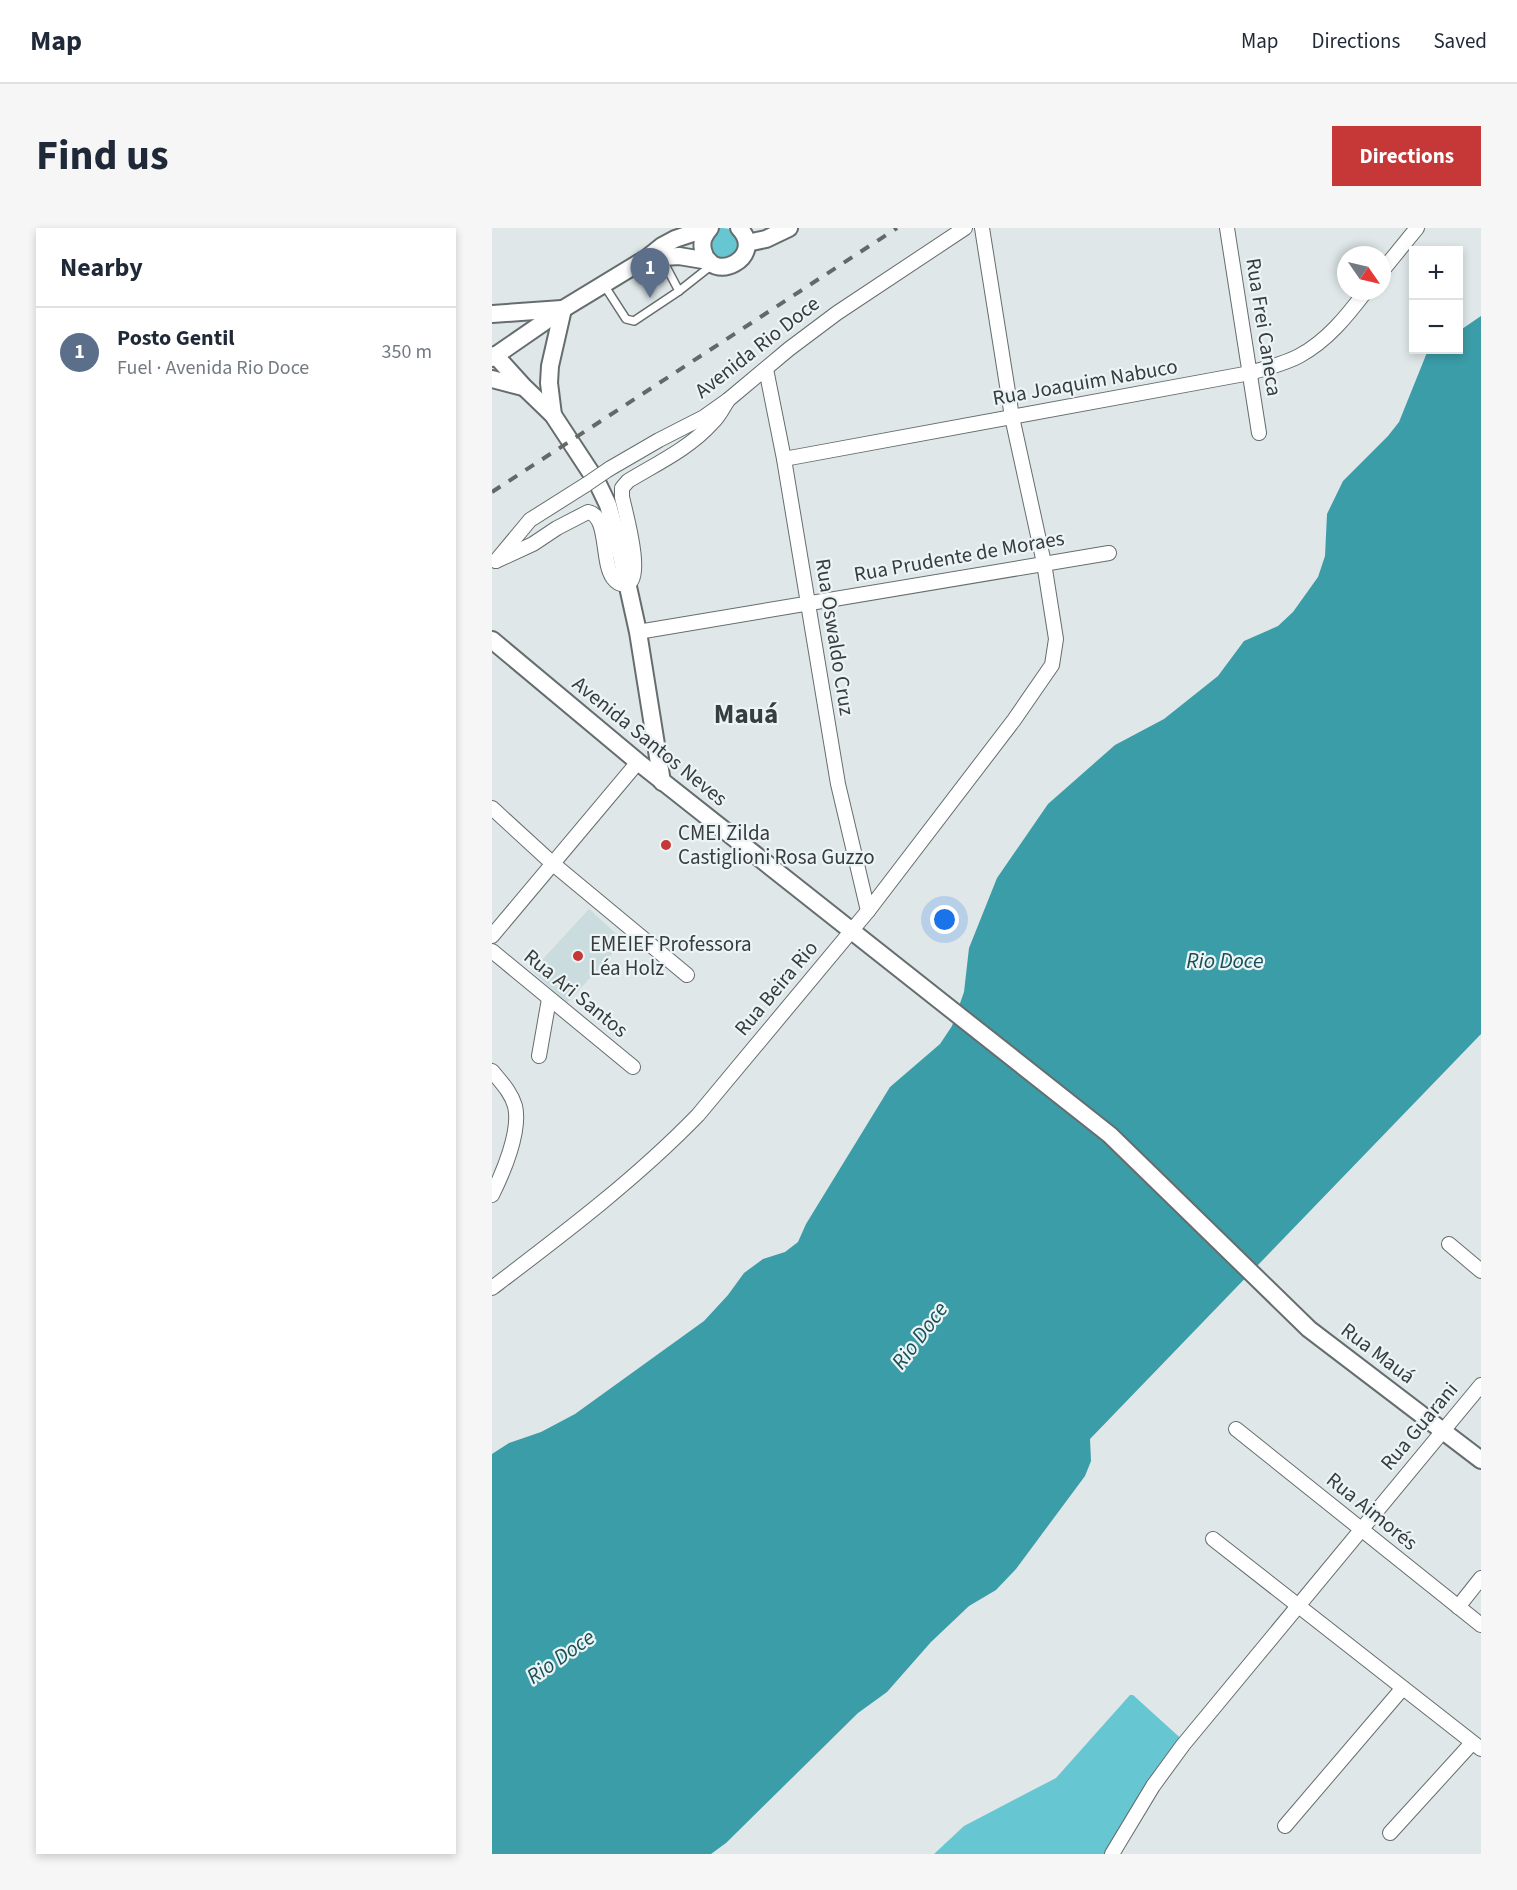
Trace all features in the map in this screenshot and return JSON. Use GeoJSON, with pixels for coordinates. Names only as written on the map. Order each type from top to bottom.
{"type":"FeatureCollection","features":[{"type":"Feature","properties":{"kind":"street"},"geometry":{"type":"LineString","coordinates":[[662,782],[638,632],[617,537],[601,490],[553,415],[493,352],[654,257],[675,239],[709,228]]}},
{"type":"Feature","properties":{"kind":"street"},"geometry":{"type":"LineString","coordinates":[[709,228],[702,248],[711,262]]}},
{"type":"Feature","properties":{"kind":"street"},"geometry":{"type":"LineString","coordinates":[[654,257],[679,256],[711,262],[723,267],[737,263],[746,250],[743,232],[766,239],[789,228]]}},
{"type":"Feature","properties":{"kind":"street","name":"Avenida Rio Doce"},"geometry":{"type":"LineString","coordinates":[[494,562],[530,520],[609,469],[704,417],[728,400],[789,348],[837,313],[964,228]]}},
{"type":"Feature","properties":{"kind":"street"},"geometry":{"type":"LineString","coordinates":[[982,228],[1012,417],[1044,563]]}},
{"type":"Feature","properties":{"kind":"street"},"geometry":{"type":"LineString","coordinates":[[1391,260],[1417,228]]}},
{"type":"Feature","properties":{"kind":"street","name":"Rua Frei Caneca"},"geometry":{"type":"LineString","coordinates":[[1230,229],[1259,433]]}},
{"type":"Feature","properties":{"kind":"street","name":"Rua Joaquim Nabuco"},"geometry":{"type":"LineString","coordinates":[[784,459],[1250,374],[1297,358],[1316,346],[1344,319],[1359,300]]}},
{"type":"Feature","properties":{"kind":"street"},"geometry":{"type":"LineString","coordinates":[[492,314],[563,309]]}},
{"type":"Feature","properties":{"kind":"street"},"geometry":{"type":"LineString","coordinates":[[553,415],[549,383],[550,366],[563,309]]}},
{"type":"Feature","properties":{"kind":"street","name":"Rua Oswaldo Cruz"},"geometry":{"type":"LineString","coordinates":[[766,369],[784,459],[838,784],[868,911]]}},
{"type":"Feature","properties":{"kind":"street"},"geometry":{"type":"LineString","coordinates":[[492,379],[524,387]]}},
{"type":"Feature","properties":{"kind":"street"},"geometry":{"type":"LineString","coordinates":[[628,585],[634,577],[636,565],[622,488],[628,481],[706,430],[715,421],[728,400]]}},
{"type":"Feature","properties":{"kind":"street"},"geometry":{"type":"LineString","coordinates":[[494,562],[533,544],[582,514],[593,513],[600,521],[611,575],[617,583],[628,585]]}},
{"type":"Feature","properties":{"kind":"street","name":"Rua Prudente de Moraes"},"geometry":{"type":"LineString","coordinates":[[638,632],[1109,553]]}},
{"type":"Feature","properties":{"kind":"street","name":"Rua Beira Rio"},"geometry":{"type":"LineString","coordinates":[[492,1288],[642,1168],[675,1138],[698,1114],[868,911],[1048,673],[1055,654],[1056,639],[1044,563]]}},
{"type":"Feature","properties":{"kind":"street","name":"Avenida Santos Neves"},"geometry":{"type":"LineString","coordinates":[[492,640],[662,782],[950,1008]]}},
{"type":"Feature","properties":{"kind":"street"},"geometry":{"type":"LineString","coordinates":[[492,936],[638,762]]}},
{"type":"Feature","properties":{"kind":"street"},"geometry":{"type":"LineString","coordinates":[[492,808],[552,863],[687,975]]}},
{"type":"Feature","properties":{"kind":"street","name":"Rua Ari Santos"},"geometry":{"type":"LineString","coordinates":[[492,951],[633,1067]]}},
{"type":"Feature","properties":{"kind":"street"},"geometry":{"type":"LineString","coordinates":[[539,1056],[549,999]]}},
{"type":"Feature","properties":{"kind":"street","name":"Rua Mauá"},"geometry":{"type":"LineString","coordinates":[[950,1008],[1110,1135],[1309,1329],[1481,1460]]}},
{"type":"Feature","properties":{"kind":"street"},"geometry":{"type":"LineString","coordinates":[[492,1071],[509,1092],[515,1106],[516,1119],[515,1132],[496,1175],[492,1196]]}},
{"type":"Feature","properties":{"kind":"street"},"geometry":{"type":"LineString","coordinates":[[1449,1244],[1481,1271]]}},
{"type":"Feature","properties":{"kind":"street","name":"Rua Guarani"},"geometry":{"type":"LineString","coordinates":[[1112,1854],[1153,1786],[1183,1745],[1481,1385]]}},
{"type":"Feature","properties":{"kind":"street","name":"Rua Aimorés"},"geometry":{"type":"LineString","coordinates":[[1236,1429],[1481,1625]]}},
{"type":"Feature","properties":{"kind":"street"},"geometry":{"type":"LineString","coordinates":[[1213,1539],[1476,1746],[1390,1833]]}},
{"type":"Feature","properties":{"kind":"street"},"geometry":{"type":"LineString","coordinates":[[1458,1607],[1481,1578]]}},
{"type":"Feature","properties":{"kind":"street"},"geometry":{"type":"LineString","coordinates":[[1285,1826],[1402,1689]]}},
{"type":"Feature","properties":{"kind":"lane"},"geometry":{"type":"LineString","coordinates":[[654,257],[679,291]]}},
{"type":"Feature","properties":{"kind":"lane"},"geometry":{"type":"LineString","coordinates":[[604,285],[630,321],[634,321],[679,291],[711,262]]}},
{"type":"Feature","properties":{"kind":"shaded area"},"geometry":{"type":"Polygon","coordinates":[[[720,228],[734,232],[742,245],[728,261],[712,257],[708,241],[713,231],[720,228]]]}},
{"type":"Feature","properties":{"kind":"shaded area","name":"EMEIEF Professora Léa Holz"},"geometry":{"type":"Polygon","coordinates":[[[589,909],[624,941],[567,1003],[532,971],[589,909]]]}},
{"type":"Feature","properties":{"kind":"shaded area"},"geometry":{"type":"Polygon","coordinates":[[[1130,1695],[1133,1695],[1187,1744],[1120,1854],[934,1854],[964,1826],[1056,1778],[1130,1695]]]}},
{"type":"Feature","properties":{"kind":"water","name":"Rio Doce"},"geometry":{"type":"Polygon","coordinates":[[[1481,316],[1481,1034],[1090,1439],[1091,1461],[1085,1476],[1016,1569],[996,1590],[969,1606],[931,1642],[887,1692],[858,1713],[726,1843],[711,1854],[492,1854],[492,1454],[509,1443],[541,1432],[575,1414],[704,1321],[744,1273],[763,1259],[785,1252],[798,1242],[806,1224],[890,1087],[940,1044],[952,1026],[964,992],[969,948],[997,878],[1048,804],[1115,745],[1164,719],[1218,676],[1244,641],[1278,626],[1293,612],[1318,577],[1325,556],[1327,514],[1343,481],[1399,422],[1426,354],[1463,354],[1463,328],[1481,316]]]}},
{"type":"Feature","properties":{"kind":"railway"},"geometry":{"type":"LineString","coordinates":[[492,492],[897,228]]}},
{"type":"Feature","properties":{"kind":"place","name":"Posto Gentil"},"geometry":{"type":"Point","coordinates":[650,298]}},
{"type":"Feature","properties":{"kind":"place","name":"CMEI Zilda Castiglioni Rosa Guzzo"},"geometry":{"type":"Point","coordinates":[666,845]}},
{"type":"Feature","properties":{"kind":"place","name":"EMEIEF Professora Léa Holz"},"geometry":{"type":"Point","coordinates":[578,956]}},
{"type":"Feature","properties":{"kind":"district","name":"Mauá"},"geometry":{"type":"Point","coordinates":[746,714]}}]}
